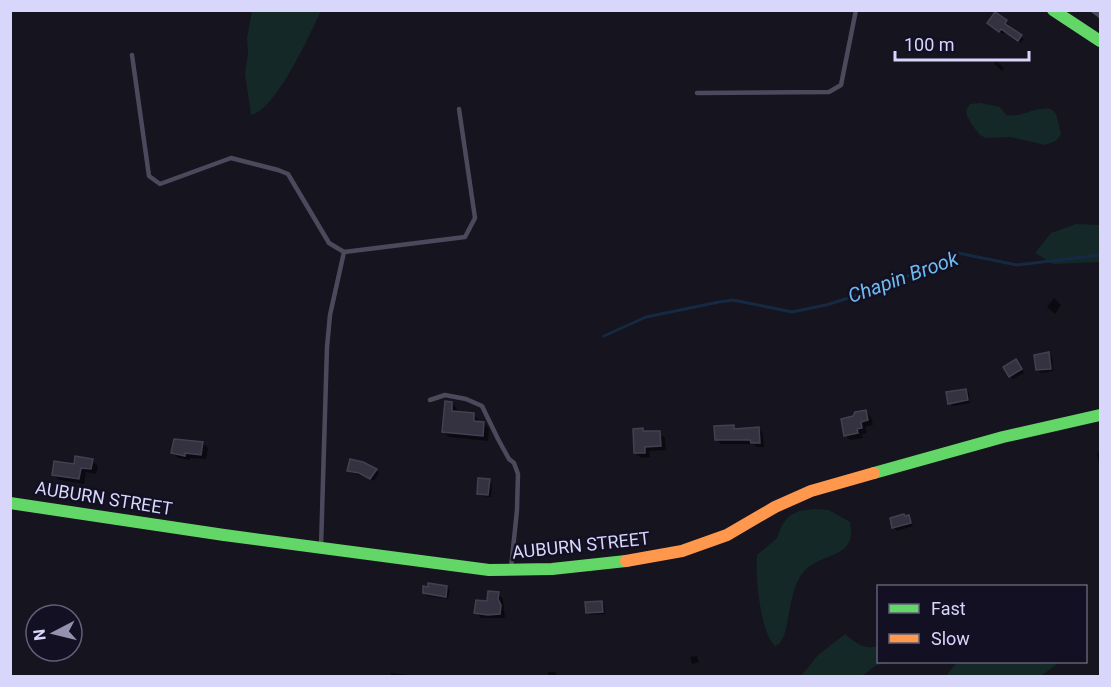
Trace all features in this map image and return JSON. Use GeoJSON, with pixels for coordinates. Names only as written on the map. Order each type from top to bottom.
{"type":"FeatureCollection","features":[{"type":"Feature","properties":{"kind":"street"},"geometry":{"type":"LineString","coordinates":[[1055,11],[1101,41]]}},
{"type":"Feature","properties":{"kind":"street","name":"AUBURN STREET"},"geometry":{"type":"LineString","coordinates":[[10,503],[449,565],[511,570],[549,569],[607,564],[682,551],[727,535],[775,507],[811,491],[1003,437],[1101,415]]}},
{"type":"Feature","properties":{"kind":"lane"},"geometry":{"type":"LineString","coordinates":[[697,93],[829,92],[841,86],[856,10]]}},
{"type":"Feature","properties":{"kind":"lane"},"geometry":{"type":"LineString","coordinates":[[1092,10],[1101,16]]}},
{"type":"Feature","properties":{"kind":"lane"},"geometry":{"type":"LineString","coordinates":[[132,55],[149,176],[160,184],[231,158],[278,170],[288,174],[329,243],[344,252],[465,237],[475,218],[459,109]]}},
{"type":"Feature","properties":{"kind":"lane"},"geometry":{"type":"LineString","coordinates":[[321,547],[327,347],[330,315],[344,252]]}},
{"type":"Feature","properties":{"kind":"lane"},"geometry":{"type":"LineString","coordinates":[[430,400],[445,395],[466,399],[482,406],[509,459],[514,463],[518,474],[511,570]]}},
{"type":"Feature","properties":{"kind":"green space"},"geometry":{"type":"Polygon","coordinates":[[[252,11],[321,11],[301,53],[281,86],[261,110],[251,115],[245,74],[248,53],[247,38],[252,11]]]}},
{"type":"Feature","properties":{"kind":"green space"},"geometry":{"type":"Polygon","coordinates":[[[980,103],[1000,107],[1006,115],[1051,109],[1056,114],[1061,134],[1056,141],[1045,145],[1010,137],[986,138],[980,135],[967,116],[966,110],[970,104],[980,103]]]}},
{"type":"Feature","properties":{"kind":"green space"},"geometry":{"type":"Polygon","coordinates":[[[1076,224],[1100,225],[1100,262],[1053,264],[1035,253],[1051,233],[1076,224]]]}},
{"type":"Feature","properties":{"kind":"green space"},"geometry":{"type":"Polygon","coordinates":[[[829,510],[850,522],[851,535],[843,550],[818,561],[802,574],[793,596],[784,636],[775,646],[770,639],[762,616],[757,555],[777,538],[782,525],[789,516],[799,511],[829,510]]]}},
{"type":"Feature","properties":{"kind":"green space"},"geometry":{"type":"Polygon","coordinates":[[[845,634],[864,646],[877,646],[877,663],[885,663],[875,666],[862,676],[802,675],[818,655],[845,634]]]}},
{"type":"Feature","properties":{"kind":"green space"},"geometry":{"type":"Polygon","coordinates":[[[956,663],[1057,664],[1041,676],[946,676],[956,663]]]}},
{"type":"Feature","properties":{"kind":"building"},"geometry":{"type":"Polygon","coordinates":[[[995,12],[1007,20],[1005,24],[1022,35],[1018,41],[1001,29],[999,32],[987,23],[995,12]]]}},
{"type":"Feature","properties":{"kind":"building"},"geometry":{"type":"Polygon","coordinates":[[[1049,352],[1051,369],[1036,370],[1034,355],[1049,352]]]}},
{"type":"Feature","properties":{"kind":"building"},"geometry":{"type":"Polygon","coordinates":[[[1016,359],[1022,369],[1009,377],[1003,367],[1016,359]]]}},
{"type":"Feature","properties":{"kind":"building"},"geometry":{"type":"Polygon","coordinates":[[[966,389],[968,400],[948,404],[946,392],[966,389]]]}},
{"type":"Feature","properties":{"kind":"building"},"geometry":{"type":"Polygon","coordinates":[[[445,401],[452,402],[452,411],[474,413],[474,421],[484,422],[483,436],[442,432],[445,401]]]}},
{"type":"Feature","properties":{"kind":"building"},"geometry":{"type":"Polygon","coordinates":[[[866,410],[868,420],[861,422],[862,428],[857,429],[858,433],[844,436],[841,419],[853,416],[855,412],[866,410]]]}},
{"type":"Feature","properties":{"kind":"building"},"geometry":{"type":"Polygon","coordinates":[[[734,425],[734,429],[759,427],[760,443],[751,443],[750,440],[715,440],[714,426],[734,425]]]}},
{"type":"Feature","properties":{"kind":"building"},"geometry":{"type":"Polygon","coordinates":[[[643,428],[643,431],[660,431],[661,446],[645,447],[645,453],[634,453],[633,429],[643,428]]]}},
{"type":"Feature","properties":{"kind":"building"},"geometry":{"type":"Polygon","coordinates":[[[174,439],[203,442],[201,455],[185,453],[185,456],[171,453],[174,439]]]}},
{"type":"Feature","properties":{"kind":"building"},"geometry":{"type":"Polygon","coordinates":[[[75,456],[93,459],[91,469],[81,468],[79,479],[52,475],[54,461],[74,464],[75,456]]]}},
{"type":"Feature","properties":{"kind":"building"},"geometry":{"type":"Polygon","coordinates":[[[350,459],[377,469],[370,479],[359,473],[347,471],[350,459]]]}},
{"type":"Feature","properties":{"kind":"building"},"geometry":{"type":"Polygon","coordinates":[[[478,478],[490,479],[488,495],[477,494],[478,478]]]}},
{"type":"Feature","properties":{"kind":"building"},"geometry":{"type":"Polygon","coordinates":[[[909,515],[911,523],[892,528],[890,518],[909,515]]]}},
{"type":"Feature","properties":{"kind":"building"},"geometry":{"type":"Polygon","coordinates":[[[428,583],[447,586],[446,597],[423,593],[423,586],[428,587],[428,583]]]}},
{"type":"Feature","properties":{"kind":"building"},"geometry":{"type":"Polygon","coordinates":[[[488,591],[499,592],[500,614],[474,613],[476,600],[487,601],[488,591]]]}},
{"type":"Feature","properties":{"kind":"building"},"geometry":{"type":"Polygon","coordinates":[[[602,601],[603,612],[586,613],[585,602],[602,601]]]}},
{"type":"Feature","properties":{"kind":"waterway","name":"Chapin Brook"},"geometry":{"type":"LineString","coordinates":[[604,336],[646,317],[733,300],[792,312],[826,305],[884,287],[958,253],[1017,265],[1100,255]]}},
{"type":"Feature","properties":{"kind":"traffic: fast"},"geometry":{"type":"LineString","coordinates":[[1053,10],[1100,41]]}},
{"type":"Feature","properties":{"kind":"traffic: fast"},"geometry":{"type":"LineString","coordinates":[[874,473],[1003,437],[1100,415]]}},
{"type":"Feature","properties":{"kind":"traffic: fast"},"geometry":{"type":"LineString","coordinates":[[10,503],[224,535],[489,570],[552,569],[626,561]]}},
{"type":"Feature","properties":{"kind":"traffic: slow"},"geometry":{"type":"LineString","coordinates":[[626,561],[682,551],[727,535],[775,507],[811,491],[874,473]]}}]}
